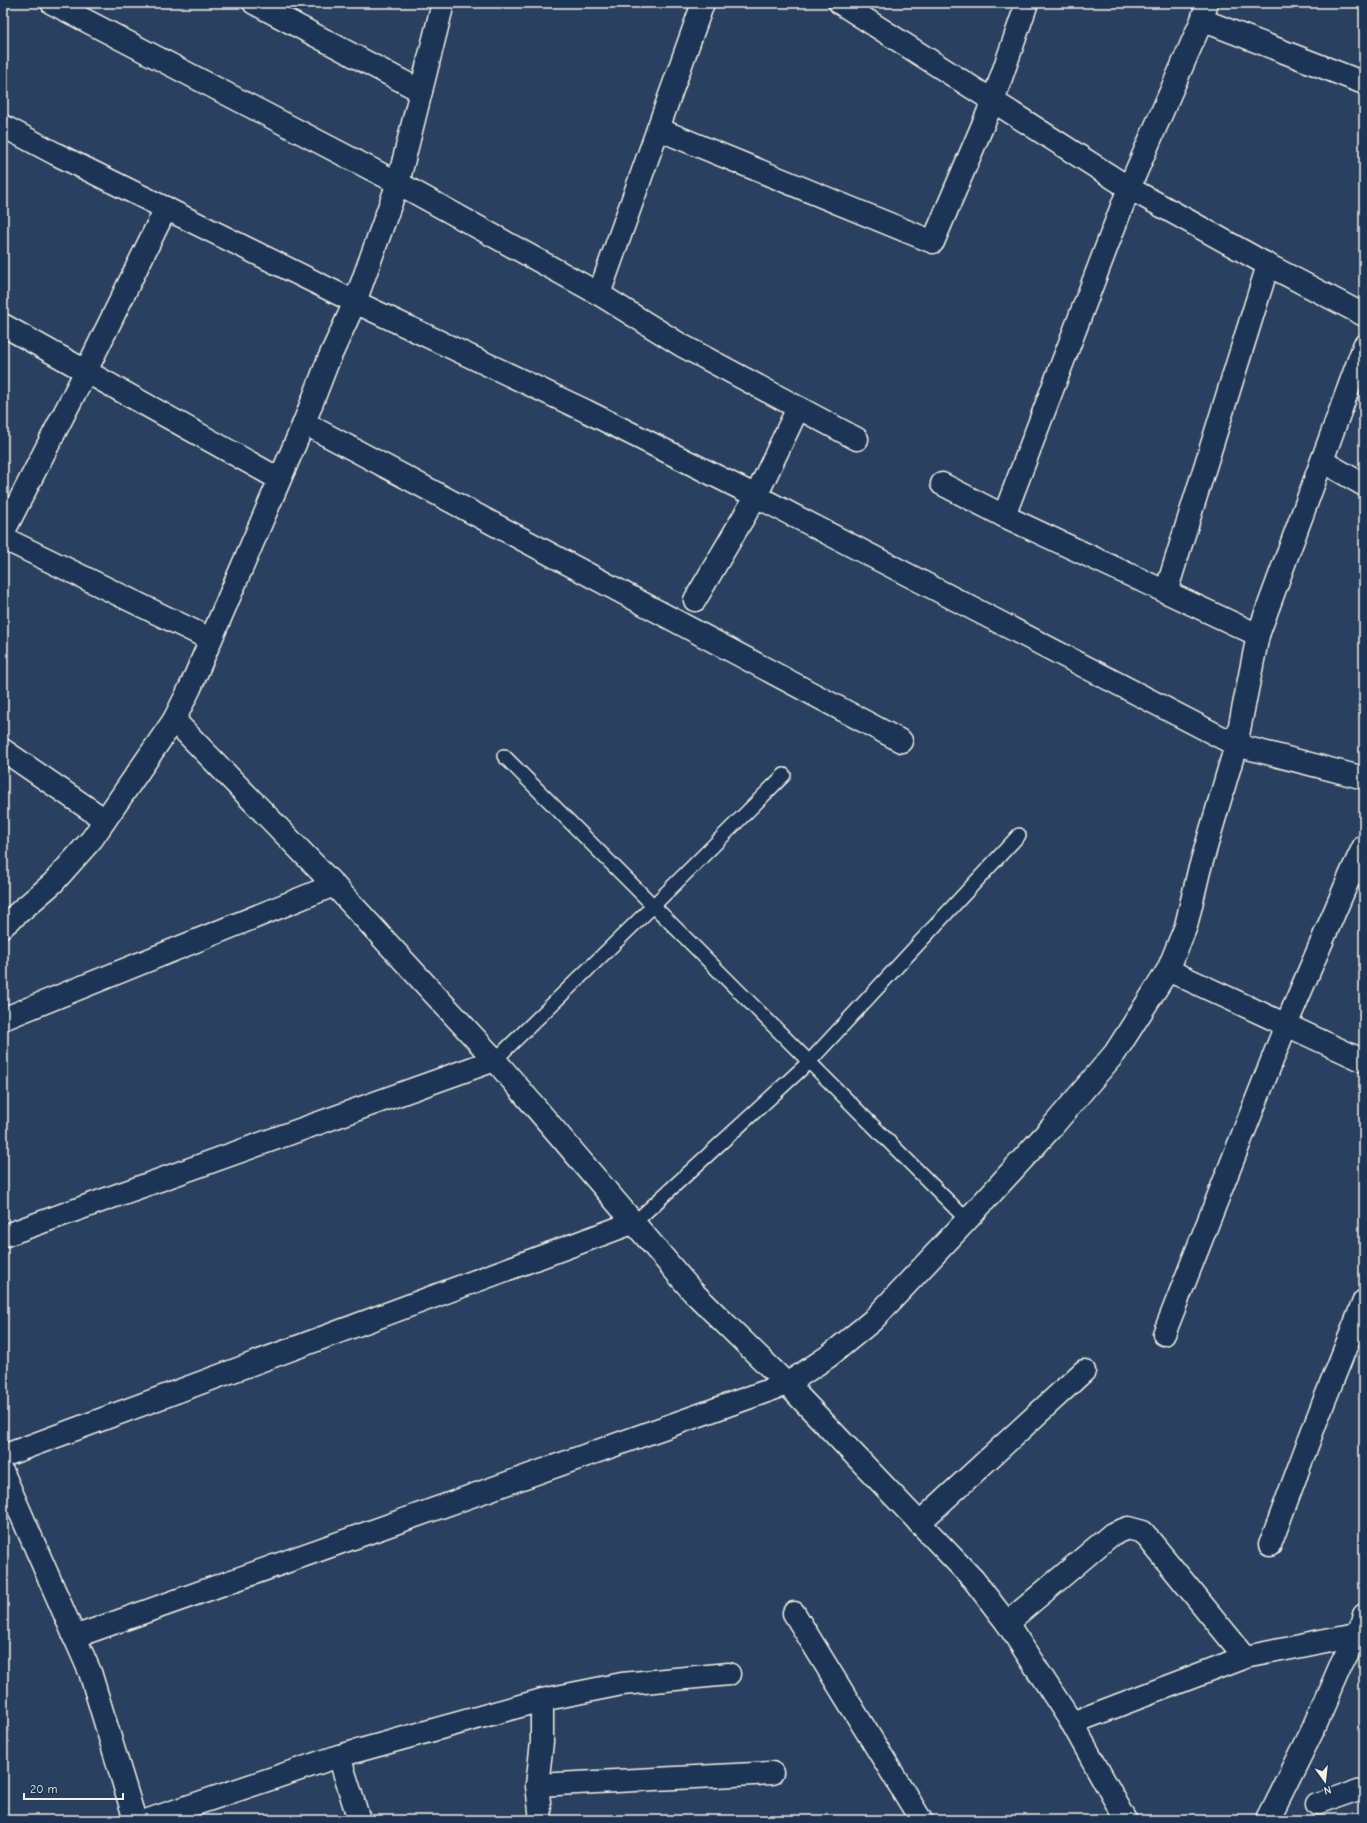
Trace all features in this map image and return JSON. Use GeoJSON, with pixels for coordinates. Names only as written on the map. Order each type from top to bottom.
{"type":"FeatureCollection","features":[{"type":"Feature","properties":{"kind":"street"},"geometry":{"type":"LineString","coordinates":[[52,3],[398,183],[599,294],[681,345],[857,439]]}},
{"type":"Feature","properties":{"kind":"street"},"geometry":{"type":"LineString","coordinates":[[254,3],[421,91]]}},
{"type":"Feature","properties":{"kind":"street"},"geometry":{"type":"LineString","coordinates":[[3,926],[53,883],[92,839],[174,720],[190,688],[304,423],[328,361],[355,302],[398,183],[443,3]]}},
{"type":"Feature","properties":{"kind":"street"},"geometry":{"type":"LineString","coordinates":[[599,294],[703,3]]}},
{"type":"Feature","properties":{"kind":"street"},"geometry":{"type":"LineString","coordinates":[[840,3],[1129,188],[1268,265],[1364,315]]}},
{"type":"Feature","properties":{"kind":"street"},"geometry":{"type":"LineString","coordinates":[[658,129],[933,242],[992,101],[1027,3]]}},
{"type":"Feature","properties":{"kind":"street"},"geometry":{"type":"LineString","coordinates":[[1004,516],[1129,188],[1204,11],[1364,83]]}},
{"type":"Feature","properties":{"kind":"street"},"geometry":{"type":"LineString","coordinates":[[3,126],[56,154],[355,302],[586,411],[756,496],[1236,745],[1364,778]]}},
{"type":"Feature","properties":{"kind":"street"},"geometry":{"type":"LineString","coordinates":[[3,532],[86,371],[166,208]]}},
{"type":"Feature","properties":{"kind":"street"},"geometry":{"type":"LineString","coordinates":[[1166,592],[1268,265]]}},
{"type":"Feature","properties":{"kind":"street"},"geometry":{"type":"LineString","coordinates":[[3,325],[279,479]]}},
{"type":"Feature","properties":{"kind":"street"},"geometry":{"type":"LineString","coordinates":[[74,1637],[787,1384],[829,1356],[873,1320],[1052,1127],[1115,1053],[1168,970],[1186,926],[1236,745],[1258,635],[1364,346]]}},
{"type":"Feature","properties":{"kind":"street"},"geometry":{"type":"LineString","coordinates":[[696,600],[756,496],[798,408]]}},
{"type":"Feature","properties":{"kind":"street"},"geometry":{"type":"LineString","coordinates":[[304,423],[902,742]]}},
{"type":"Feature","properties":{"kind":"street"},"geometry":{"type":"LineString","coordinates":[[1322,461],[1364,485]]}},
{"type":"Feature","properties":{"kind":"street"},"geometry":{"type":"LineString","coordinates":[[942,484],[1004,516],[1258,635]]}},
{"type":"Feature","properties":{"kind":"street"},"geometry":{"type":"LineString","coordinates":[[3,538],[210,639]]}},
{"type":"Feature","properties":{"kind":"street"},"geometry":{"type":"LineString","coordinates":[[174,720],[334,886],[495,1060],[694,1292],[787,1384],[973,1579],[1007,1623],[1072,1722],[1126,1820]]}},
{"type":"Feature","properties":{"kind":"street"},"geometry":{"type":"LineString","coordinates":[[3,750],[105,820]]}},
{"type":"Feature","properties":{"kind":"street"},"geometry":{"type":"LineString","coordinates":[[1164,1334],[1286,1024],[1353,868],[1364,846]]}},
{"type":"Feature","properties":{"kind":"street"},"geometry":{"type":"LineString","coordinates":[[3,1019],[334,886]]}},
{"type":"Feature","properties":{"kind":"street"},"geometry":{"type":"LineString","coordinates":[[1168,970],[1364,1061]]}},
{"type":"Feature","properties":{"kind":"street"},"geometry":{"type":"LineString","coordinates":[[3,1236],[495,1060]]}},
{"type":"Feature","properties":{"kind":"street"},"geometry":{"type":"LineString","coordinates":[[3,1456],[635,1222]]}},
{"type":"Feature","properties":{"kind":"street"},"geometry":{"type":"LineString","coordinates":[[1270,1545],[1317,1419],[1364,1302]]}},
{"type":"Feature","properties":{"kind":"street"},"geometry":{"type":"LineString","coordinates":[[919,1524],[1084,1371]]}},
{"type":"Feature","properties":{"kind":"street"},"geometry":{"type":"LineString","coordinates":[[3,1473],[90,1672],[135,1820]]}},
{"type":"Feature","properties":{"kind":"street"},"geometry":{"type":"LineString","coordinates":[[1007,1623],[1112,1534],[1128,1528],[1143,1532],[1245,1657]]}},
{"type":"Feature","properties":{"kind":"street"},"geometry":{"type":"LineString","coordinates":[[794,1613],[921,1820]]}},
{"type":"Feature","properties":{"kind":"street"},"geometry":{"type":"LineString","coordinates":[[1268,1820],[1313,1729],[1340,1667],[1362,1623],[1364,1615]]}},
{"type":"Feature","properties":{"kind":"street"},"geometry":{"type":"LineString","coordinates":[[1072,1722],[1245,1657],[1356,1635]]}},
{"type":"Feature","properties":{"kind":"street"},"geometry":{"type":"LineString","coordinates":[[148,1820],[339,1756],[542,1700],[622,1684],[728,1674]]}},
{"type":"Feature","properties":{"kind":"street"},"geometry":{"type":"LineString","coordinates":[[542,1700],[542,1742],[538,1785],[542,1820]]}},
{"type":"Feature","properties":{"kind":"street"},"geometry":{"type":"LineString","coordinates":[[339,1756],[359,1820]]}},
{"type":"Feature","properties":{"kind":"street"},"geometry":{"type":"LineString","coordinates":[[538,1785],[772,1773]]}},
{"type":"Feature","properties":{"kind":"street"},"geometry":{"type":"LineString","coordinates":[[1318,1803],[1364,1787]]}},
{"type":"Feature","properties":{"kind":"lane"},"geometry":{"type":"LineString","coordinates":[[504,756],[967,1220]]}},
{"type":"Feature","properties":{"kind":"lane"},"geometry":{"type":"LineString","coordinates":[[495,1060],[653,906],[784,775]]}},
{"type":"Feature","properties":{"kind":"lane"},"geometry":{"type":"LineString","coordinates":[[635,1222],[809,1062],[1019,835]]}}]}
